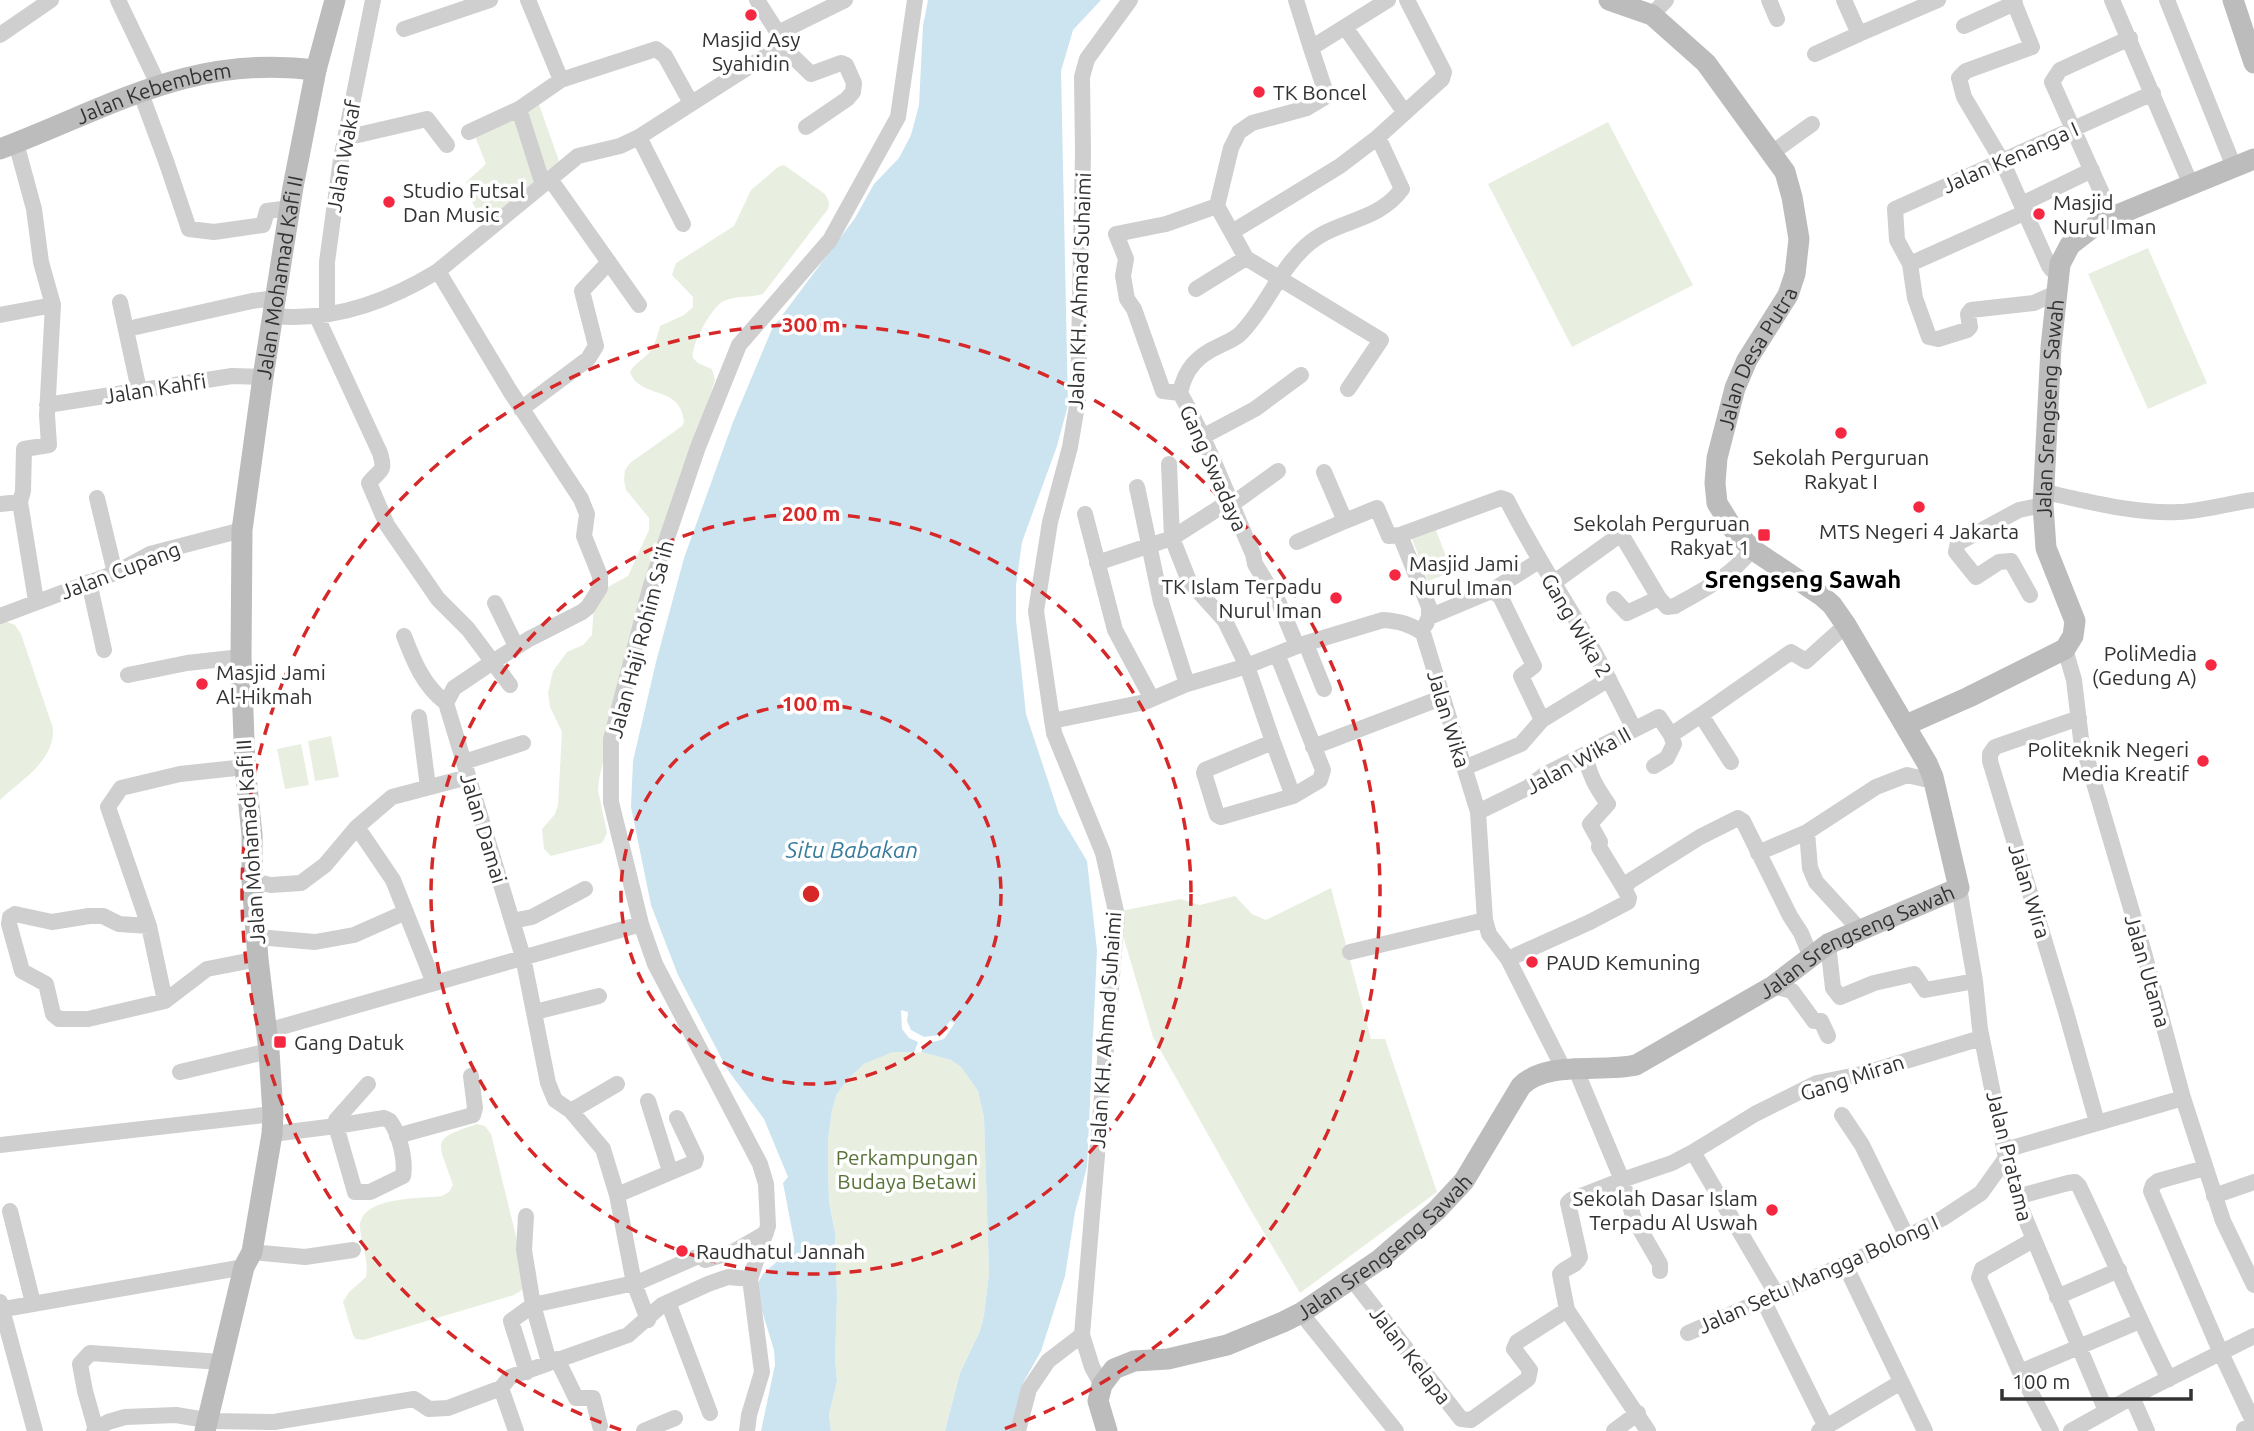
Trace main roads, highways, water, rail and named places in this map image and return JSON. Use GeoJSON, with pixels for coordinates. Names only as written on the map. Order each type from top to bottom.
{"type":"FeatureCollection","features":[{"type":"Feature","properties":{"kind":"water","name":"Situ Babakan"},"geometry":{"type":"Polygon","coordinates":[[[928,0],[1101,0],[1073,30],[1061,71],[1068,405],[1057,446],[1022,542],[1016,585],[1016,620],[1026,714],[1059,814],[1087,861],[1097,950],[1087,1167],[1075,1212],[1065,1276],[1041,1351],[1023,1383],[1010,1431],[945,1431],[960,1373],[980,1331],[984,1315],[989,1273],[984,1118],[978,1091],[961,1067],[951,1060],[921,1052],[893,1052],[864,1064],[837,1094],[828,1140],[829,1202],[835,1232],[837,1297],[837,1381],[829,1415],[831,1431],[761,1431],[775,1365],[774,1350],[755,1288],[763,1274],[795,1245],[783,1183],[788,1177],[764,1119],[727,1069],[678,975],[651,905],[631,807],[633,761],[684,558],[733,422],[772,329],[855,218],[874,184],[899,158],[911,135],[919,105],[923,26],[928,0]]]}},
{"type":"Feature","properties":{"kind":"place","name":"Masjid Asy Syahidin"},"geometry":{"type":"Point","coordinates":[751,15]}},
{"type":"Feature","properties":{"kind":"place","name":"TK Boncel"},"geometry":{"type":"Point","coordinates":[1259,92]}},
{"type":"Feature","properties":{"kind":"place","name":"Studio Futsal Dan Music"},"geometry":{"type":"Point","coordinates":[389,202]}},
{"type":"Feature","properties":{"kind":"place","name":"Masjid Nurul Iman"},"geometry":{"type":"Point","coordinates":[2039,214]}},
{"type":"Feature","properties":{"kind":"place","name":"Sekolah Perguruan Rakyat I"},"geometry":{"type":"Point","coordinates":[1841,433]}},
{"type":"Feature","properties":{"kind":"place","name":"MTS Negeri 4 Jakarta"},"geometry":{"type":"Point","coordinates":[1919,507]}},
{"type":"Feature","properties":{"kind":"place","name":"Sekolah Perguruan Rakyat 1"},"geometry":{"type":"Point","coordinates":[1764,535]}},
{"type":"Feature","properties":{"kind":"place","name":"Masjid Jami Nurul Iman"},"geometry":{"type":"Point","coordinates":[1395,575]}},
{"type":"Feature","properties":{"kind":"place","name":"TK Islam Terpadu Nurul Iman"},"geometry":{"type":"Point","coordinates":[1336,598]}},
{"type":"Feature","properties":{"kind":"place","name":"PoliMedia (Gedung A)"},"geometry":{"type":"Point","coordinates":[2211,665]}},
{"type":"Feature","properties":{"kind":"place","name":"Masjid Jami Al-Hikmah"},"geometry":{"type":"Point","coordinates":[202,684]}},
{"type":"Feature","properties":{"kind":"place","name":"Politeknik Negeri Media Kreatif"},"geometry":{"type":"Point","coordinates":[2203,761]}},
{"type":"Feature","properties":{"kind":"place","name":"PAUD Kemuning"},"geometry":{"type":"Point","coordinates":[1532,962]}},
{"type":"Feature","properties":{"kind":"place","name":"Gang Datuk"},"geometry":{"type":"Point","coordinates":[280,1042]}},
{"type":"Feature","properties":{"kind":"place","name":"Sekolah Dasar Islam Terpadu Al Uswah"},"geometry":{"type":"Point","coordinates":[1772,1210]}},
{"type":"Feature","properties":{"kind":"place","name":"Raudhatul Jannah"},"geometry":{"type":"Point","coordinates":[682,1251]}},
{"type":"Feature","properties":{"kind":"district","name":"Srengseng Sawah"},"geometry":{"type":"Point","coordinates":[1803,579]}},
{"type":"Feature","properties":{"kind":"park label","name":"Perkampungan Budaya Betawi"},"geometry":{"type":"Point","coordinates":[907,1169]}}]}
